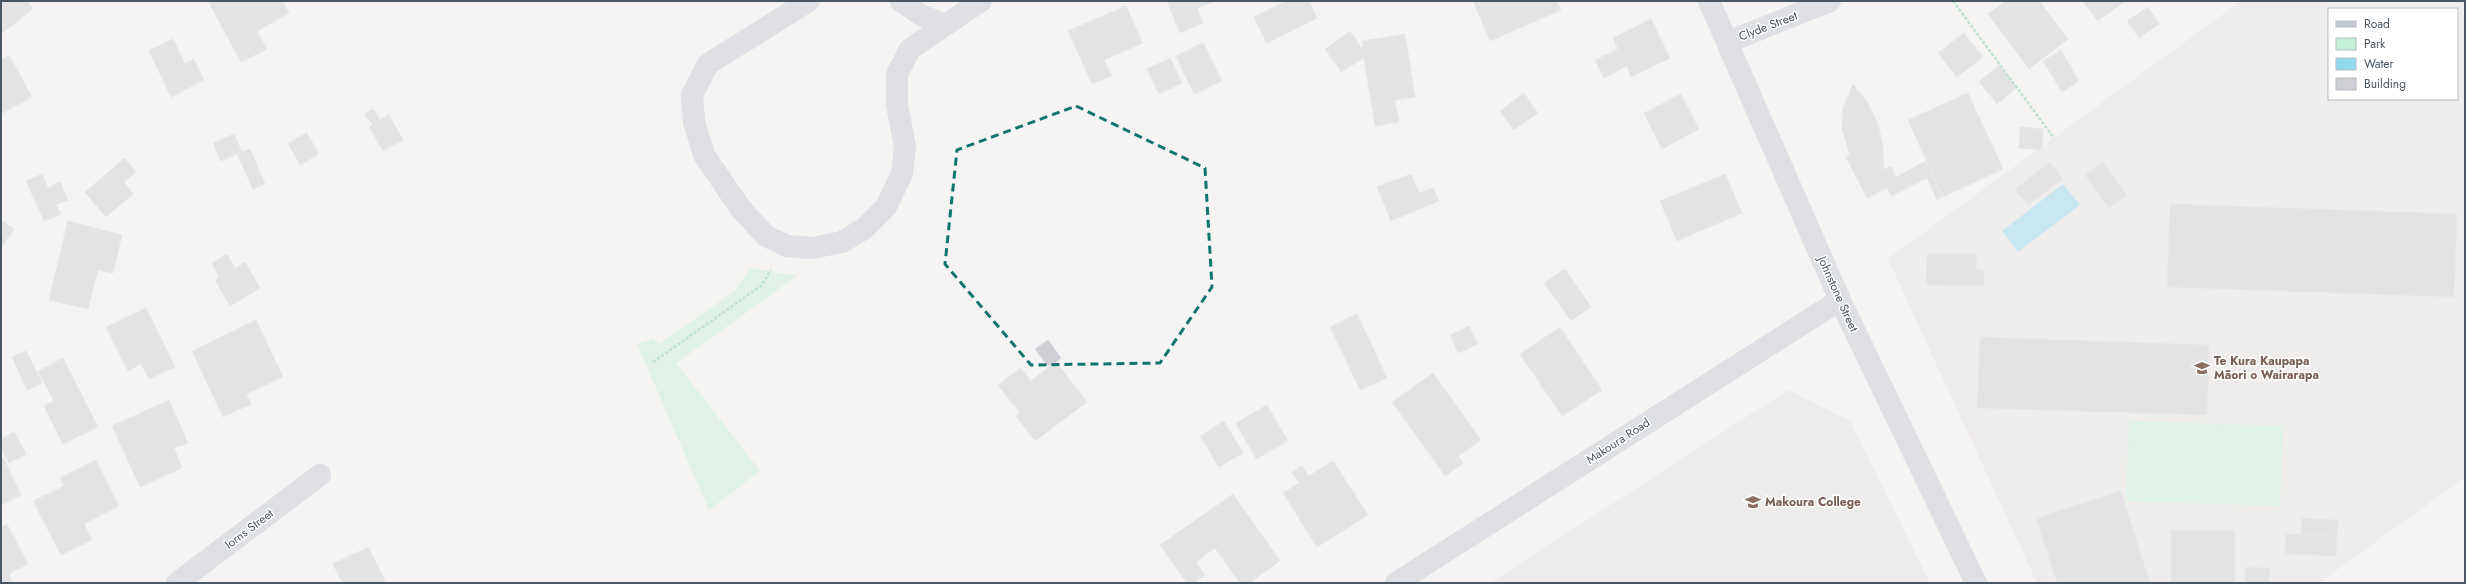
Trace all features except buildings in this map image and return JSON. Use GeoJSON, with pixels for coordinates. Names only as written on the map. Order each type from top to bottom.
{"type":"FeatureCollection","features":[{"type":"Feature","properties":{"kind":"street"},"geometry":{"type":"LineString","coordinates":[[809,1],[708,64],[692,94],[694,122],[704,155],[741,209],[766,236],[787,246],[812,248],[842,242],[865,228],[886,207],[902,174],[905,147],[897,105],[897,74],[910,49],[981,1]]}},
{"type":"Feature","properties":{"kind":"street"},"geometry":{"type":"LineString","coordinates":[[901,1],[921,15],[945,25]]}},
{"type":"Feature","properties":{"kind":"street","name":"Johnstone Street"},"geometry":{"type":"LineString","coordinates":[[1709,1],[1840,300],[1976,583]]}},
{"type":"Feature","properties":{"kind":"street","name":"Clyde Street"},"geometry":{"type":"LineString","coordinates":[[1728,42],[1830,1]]}},
{"type":"Feature","properties":{"kind":"street","name":"Makoura Road"},"geometry":{"type":"LineString","coordinates":[[1396,583],[1840,300]]}},
{"type":"Feature","properties":{"kind":"street","name":"Iorns Street"},"geometry":{"type":"LineString","coordinates":[[177,583],[320,475]]}},
{"type":"Feature","properties":{"kind":"path"},"geometry":{"type":"LineString","coordinates":[[1953,1],[2054,138]]}},
{"type":"Feature","properties":{"kind":"path"},"geometry":{"type":"LineString","coordinates":[[653,362],[761,286],[787,246]]}},
{"type":"Feature","properties":{"kind":"highlighted area"},"geometry":{"type":"Polygon","coordinates":[[[1076,106],[1205,168],[1212,287],[1160,363],[1031,365],[945,264],[957,150],[1076,106]]]}},
{"type":"Feature","properties":{"kind":"shaded area","name":"Te Kura Kaupapa Māori o Wairarapa"},"geometry":{"type":"Polygon","coordinates":[[[2241,1],[2465,1],[2465,477],[2319,583],[2037,583],[1888,259],[2241,1]]]}},
{"type":"Feature","properties":{"kind":"shaded area","name":"Makoura College"},"geometry":{"type":"Polygon","coordinates":[[[1788,390],[1850,421],[1930,583],[1490,583],[1788,390]]]}},
{"type":"Feature","properties":{"kind":"green space"},"geometry":{"type":"Polygon","coordinates":[[[750,268],[797,276],[676,363],[760,471],[709,510],[637,344],[652,339],[659,344],[735,291],[750,268]]]}},
{"type":"Feature","properties":{"kind":"green space"},"geometry":{"type":"Polygon","coordinates":[[[2129,421],[2283,426],[2280,506],[2126,501],[2129,421]]]}},
{"type":"Feature","properties":{"kind":"water"},"geometry":{"type":"Polygon","coordinates":[[[2063,184],[2080,205],[2018,252],[2002,231],[2063,184]]]}},
{"type":"Feature","properties":{"kind":"place","name":"Te Kura Kaupapa Māori o Wairarapa"},"geometry":{"type":"Point","coordinates":[2202,368]}},
{"type":"Feature","properties":{"kind":"place","name":"Makoura College"},"geometry":{"type":"Point","coordinates":[1753,502]}}]}
